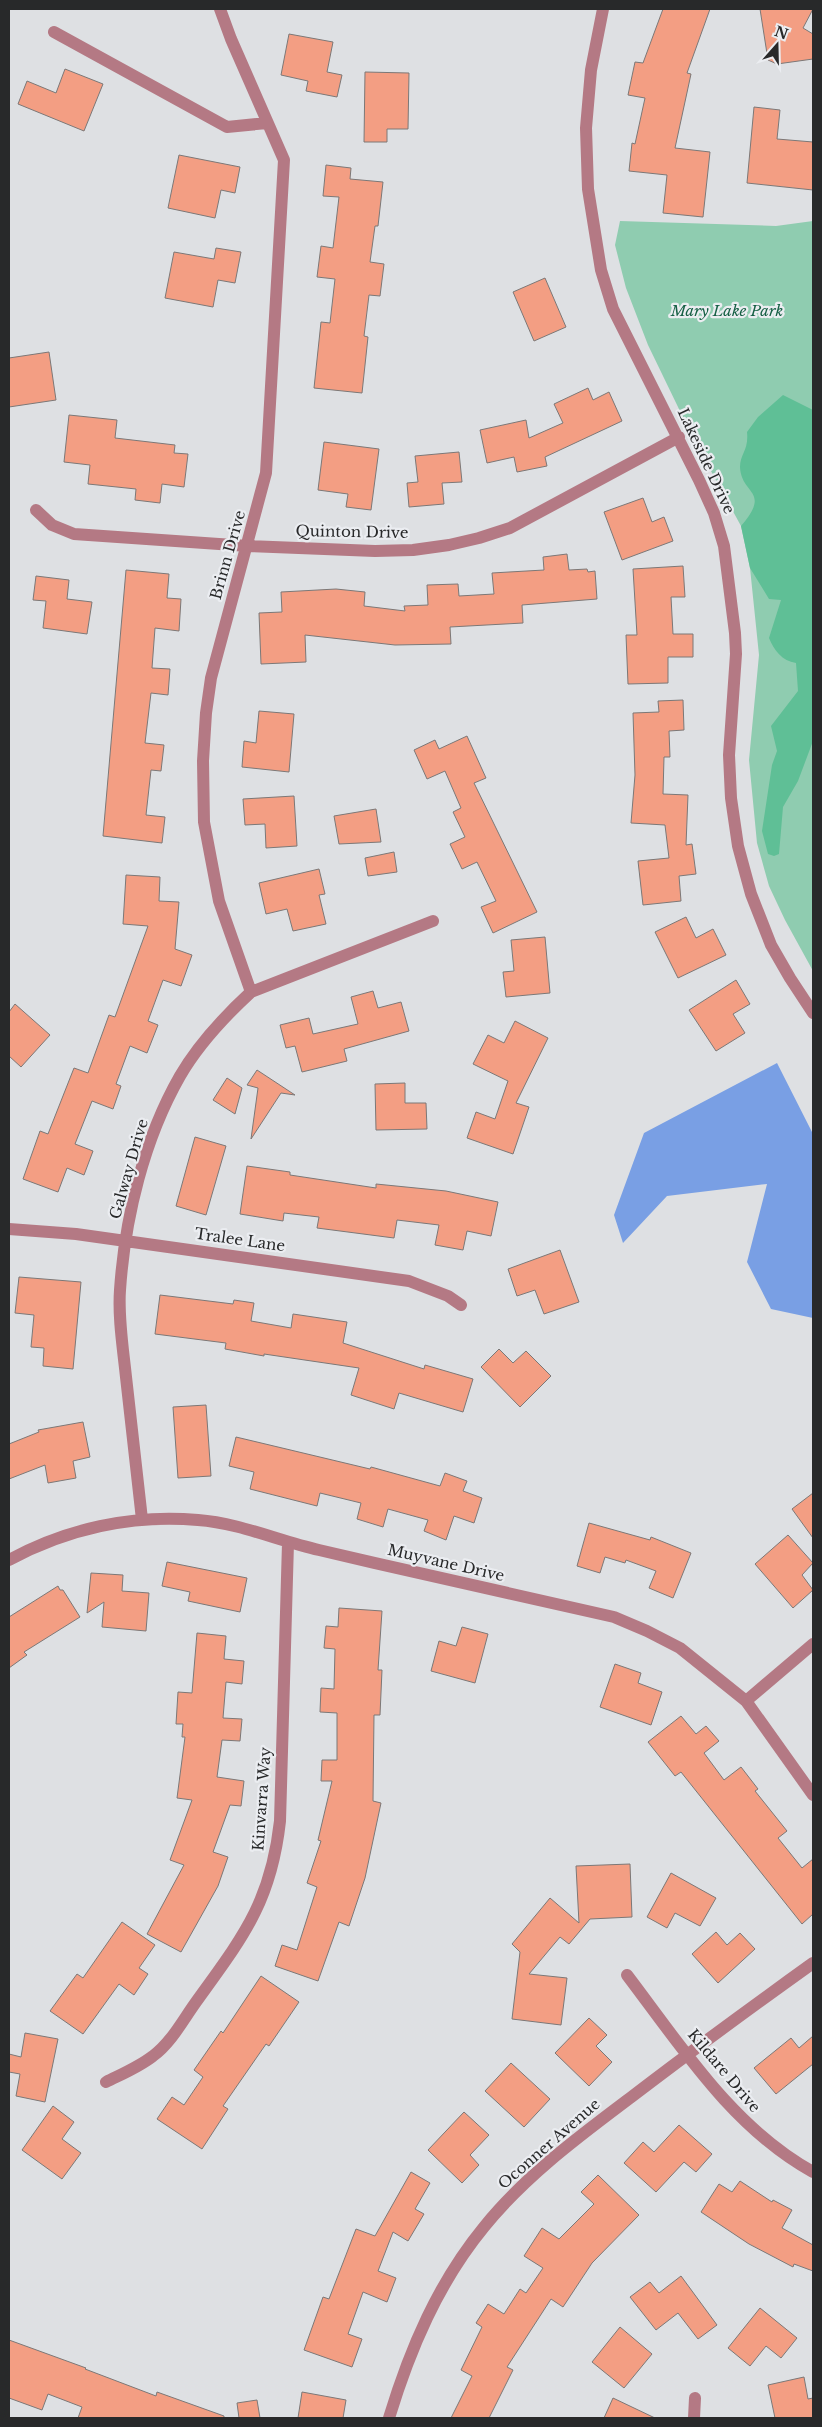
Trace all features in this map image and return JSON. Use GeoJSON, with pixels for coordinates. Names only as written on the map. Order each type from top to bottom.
{"type":"FeatureCollection","features":[{"type":"Feature","properties":{"kind":"street","name":"Brinn Drive"},"geometry":{"type":"LineString","coordinates":[[220,9],[284,160],[266,473],[248,546],[211,678],[206,713],[202,795],[208,849],[219,901],[250,992]]}},
{"type":"Feature","properties":{"kind":"street","name":"Lakeside Drive"},"geometry":{"type":"LineString","coordinates":[[603,9],[591,70],[586,128],[588,189],[601,270],[613,308],[649,384],[679,437],[714,513],[724,546],[736,654],[729,755],[731,798],[738,846],[750,894],[771,945],[813,1013]]}},
{"type":"Feature","properties":{"kind":"street"},"geometry":{"type":"LineString","coordinates":[[54,32],[227,127],[267,123]]}},
{"type":"Feature","properties":{"kind":"street","name":"Quinton Drive"},"geometry":{"type":"LineString","coordinates":[[36,510],[52,525],[74,534],[248,546],[375,551],[413,550],[479,538],[510,528],[679,437]]}},
{"type":"Feature","properties":{"kind":"street","name":"Galway Drive"},"geometry":{"type":"LineString","coordinates":[[142,1520],[121,1331],[120,1291],[126,1241],[135,1195],[151,1139],[169,1097],[191,1060],[232,1009],[250,992],[433,921]]}},
{"type":"Feature","properties":{"kind":"street","name":"Tralee Lane"},"geometry":{"type":"LineString","coordinates":[[9,1229],[126,1241],[409,1280],[448,1296],[461,1305]]}},
{"type":"Feature","properties":{"kind":"street","name":"Muyvane Drive"},"geometry":{"type":"LineString","coordinates":[[9,1560],[36,1546],[79,1530],[142,1520],[198,1520],[229,1525],[288,1543],[614,1617],[647,1630],[680,1648],[746,1702],[813,1794]]}},
{"type":"Feature","properties":{"kind":"street","name":"Kinvarra Way"},"geometry":{"type":"LineString","coordinates":[[106,2082],[137,2066],[164,2047],[238,1944],[256,1914],[269,1882],[277,1852],[280,1821],[288,1543]]}},
{"type":"Feature","properties":{"kind":"street"},"geometry":{"type":"LineString","coordinates":[[746,1702],[813,1644]]}},
{"type":"Feature","properties":{"kind":"street","name":"Oconner Avenue"},"geometry":{"type":"LineString","coordinates":[[389,2418],[410,2352],[426,2317],[451,2272],[483,2228],[504,2205],[550,2160],[687,2054],[813,1963]]}},
{"type":"Feature","properties":{"kind":"street","name":"Kildare Drive"},"geometry":{"type":"LineString","coordinates":[[627,1975],[687,2054],[747,2124],[784,2154],[813,2172]]}},
{"type":"Feature","properties":{"kind":"street"},"geometry":{"type":"LineString","coordinates":[[694,2418],[695,2398]]}},
{"type":"Feature","properties":{"kind":"green space","name":"Mary Lake Park"},"geometry":{"type":"Polygon","coordinates":[[[620,221],[776,226],[813,221],[813,971],[769,886],[757,843],[749,760],[759,655],[750,568],[741,526],[693,438],[648,345],[626,288],[615,245],[620,221]]]}},
{"type":"Feature","properties":{"kind":"green space"},"geometry":{"type":"Polygon","coordinates":[[[783,395],[813,410],[813,741],[798,781],[783,807],[779,854],[774,856],[768,854],[762,831],[772,765],[777,751],[771,726],[798,691],[796,663],[787,660],[779,654],[769,638],[781,600],[769,599],[750,568],[741,526],[750,514],[755,499],[745,483],[740,467],[747,443],[747,432],[758,417],[783,395]]]}},
{"type":"Feature","properties":{"kind":"water"},"geometry":{"type":"Polygon","coordinates":[[[777,1063],[813,1134],[813,1318],[771,1309],[747,1262],[767,1184],[667,1196],[623,1243],[614,1215],[644,1133],[777,1063]]]}},
{"type":"Feature","properties":{"kind":"building"},"geometry":{"type":"Polygon","coordinates":[[[663,9],[710,9],[687,73],[691,74],[675,148],[710,152],[703,217],[663,213],[667,175],[629,171],[632,143],[635,144],[645,98],[628,95],[635,62],[643,63],[663,9]]]}},
{"type":"Feature","properties":{"kind":"building"},"geometry":{"type":"Polygon","coordinates":[[[760,9],[813,9],[803,28],[813,34],[813,59],[777,64],[768,60],[760,9]]]}},
{"type":"Feature","properties":{"kind":"building"},"geometry":{"type":"Polygon","coordinates":[[[289,34],[333,42],[327,72],[342,75],[337,97],[306,91],[308,81],[281,75],[289,34]]]}},
{"type":"Feature","properties":{"kind":"building"},"geometry":{"type":"Polygon","coordinates":[[[65,69],[103,84],[84,131],[18,104],[27,81],[56,93],[65,69]]]}},
{"type":"Feature","properties":{"kind":"building"},"geometry":{"type":"Polygon","coordinates":[[[365,72],[409,73],[408,129],[387,129],[387,142],[364,142],[365,72]]]}},
{"type":"Feature","properties":{"kind":"building"},"geometry":{"type":"Polygon","coordinates":[[[754,107],[780,110],[777,139],[813,142],[813,190],[747,183],[754,107]]]}},
{"type":"Feature","properties":{"kind":"building"},"geometry":{"type":"Polygon","coordinates":[[[179,155],[240,167],[235,193],[221,190],[215,218],[168,208],[179,155]]]}},
{"type":"Feature","properties":{"kind":"building"},"geometry":{"type":"Polygon","coordinates":[[[326,165],[351,168],[350,179],[383,182],[378,226],[375,226],[370,262],[384,264],[380,296],[369,295],[364,336],[368,337],[362,393],[314,388],[321,322],[330,323],[335,279],[317,277],[321,246],[333,248],[339,197],[323,196],[326,165]]]}},
{"type":"Feature","properties":{"kind":"building"},"geometry":{"type":"Polygon","coordinates":[[[216,248],[241,252],[235,283],[218,280],[213,307],[165,298],[174,252],[214,259],[216,248]]]}},
{"type":"Feature","properties":{"kind":"building"},"geometry":{"type":"Polygon","coordinates":[[[545,278],[566,327],[534,341],[513,292],[545,278]]]}},
{"type":"Feature","properties":{"kind":"building"},"geometry":{"type":"Polygon","coordinates":[[[49,352],[56,400],[9,407],[9,358],[49,352]]]}},
{"type":"Feature","properties":{"kind":"building"},"geometry":{"type":"Polygon","coordinates":[[[588,388],[593,400],[609,392],[622,421],[545,457],[547,466],[517,472],[514,457],[487,463],[480,430],[526,420],[529,438],[563,423],[554,404],[588,388]]]}},
{"type":"Feature","properties":{"kind":"building"},"geometry":{"type":"Polygon","coordinates":[[[69,415],[117,420],[115,438],[175,445],[174,453],[188,454],[184,487],[162,484],[160,503],[135,500],[136,489],[88,484],[90,465],[64,462],[69,415]]]}},
{"type":"Feature","properties":{"kind":"building"},"geometry":{"type":"Polygon","coordinates":[[[324,442],[379,449],[371,510],[346,507],[348,494],[318,490],[324,442]]]}},
{"type":"Feature","properties":{"kind":"building"},"geometry":{"type":"Polygon","coordinates":[[[459,452],[462,482],[442,483],[444,504],[409,507],[407,483],[418,482],[415,456],[459,452]]]}},
{"type":"Feature","properties":{"kind":"building"},"geometry":{"type":"Polygon","coordinates":[[[643,498],[652,522],[664,517],[673,541],[622,560],[604,512],[643,498]]]}},
{"type":"Feature","properties":{"kind":"building"},"geometry":{"type":"Polygon","coordinates":[[[567,554],[569,570],[587,569],[588,572],[595,571],[597,599],[522,605],[523,623],[450,627],[451,644],[395,645],[305,635],[306,662],[261,664],[259,613],[282,612],[281,592],[336,589],[365,592],[364,606],[405,611],[404,606],[428,605],[427,585],[458,584],[459,596],[494,594],[492,573],[544,570],[543,557],[567,554]]]}},
{"type":"Feature","properties":{"kind":"building"},"geometry":{"type":"Polygon","coordinates":[[[683,566],[685,597],[671,597],[673,634],[693,634],[693,657],[668,657],[668,683],[628,684],[626,635],[637,635],[633,569],[683,566]]]}},
{"type":"Feature","properties":{"kind":"building"},"geometry":{"type":"Polygon","coordinates":[[[126,570],[169,574],[167,598],[181,599],[179,631],[155,628],[152,668],[170,669],[168,695],[151,693],[145,743],[164,745],[161,771],[151,770],[146,815],[165,817],[162,843],[103,836],[126,570]]]}},
{"type":"Feature","properties":{"kind":"building"},"geometry":{"type":"Polygon","coordinates":[[[36,576],[69,580],[67,599],[92,602],[87,634],[43,628],[46,601],[33,600],[36,576]]]}},
{"type":"Feature","properties":{"kind":"building"},"geometry":{"type":"Polygon","coordinates":[[[683,700],[684,730],[669,731],[670,757],[664,757],[663,794],[688,795],[686,845],[692,844],[696,874],[679,876],[681,901],[643,905],[638,861],[669,858],[665,825],[631,823],[635,775],[633,713],[659,712],[658,701],[683,700]]]}},
{"type":"Feature","properties":{"kind":"building"},"geometry":{"type":"Polygon","coordinates":[[[259,711],[294,714],[289,772],[242,767],[244,741],[256,743],[259,711]]]}},
{"type":"Feature","properties":{"kind":"building"},"geometry":{"type":"Polygon","coordinates":[[[467,736],[486,778],[474,783],[537,912],[493,933],[481,907],[496,901],[477,862],[462,869],[450,844],[465,837],[453,812],[461,808],[445,771],[427,779],[414,750],[435,740],[439,749],[467,736]]]}},
{"type":"Feature","properties":{"kind":"building"},"geometry":{"type":"Polygon","coordinates":[[[294,796],[297,846],[266,848],[265,824],[245,825],[243,799],[294,796]]]}},
{"type":"Feature","properties":{"kind":"building"},"geometry":{"type":"Polygon","coordinates":[[[376,809],[381,842],[339,844],[334,816],[376,809]]]}},
{"type":"Feature","properties":{"kind":"building"},"geometry":{"type":"Polygon","coordinates":[[[394,852],[397,872],[368,876],[365,858],[394,852]]]}},
{"type":"Feature","properties":{"kind":"building"},"geometry":{"type":"Polygon","coordinates":[[[319,869],[325,894],[319,895],[326,924],[293,931],[287,909],[266,914],[259,883],[319,869]]]}},
{"type":"Feature","properties":{"kind":"building"},"geometry":{"type":"Polygon","coordinates":[[[126,875],[160,877],[159,901],[179,902],[175,949],[192,955],[181,986],[163,980],[148,1021],[158,1025],[147,1053],[130,1046],[116,1084],[121,1086],[113,1109],[92,1101],[75,1144],[93,1151],[84,1175],[67,1168],[58,1192],[23,1179],[40,1131],[48,1134],[74,1068],[88,1073],[109,1015],[115,1017],[148,926],[123,924],[126,875]]]}},
{"type":"Feature","properties":{"kind":"building"},"geometry":{"type":"Polygon","coordinates":[[[686,917],[696,938],[713,929],[726,955],[678,978],[655,932],[686,917]]]}},
{"type":"Feature","properties":{"kind":"building"},"geometry":{"type":"Polygon","coordinates":[[[545,937],[550,993],[506,997],[503,972],[514,971],[511,940],[545,937]]]}},
{"type":"Feature","properties":{"kind":"building"},"geometry":{"type":"Polygon","coordinates":[[[736,980],[750,1004],[733,1014],[745,1033],[716,1051],[689,1010],[736,980]]]}},
{"type":"Feature","properties":{"kind":"building"},"geometry":{"type":"Polygon","coordinates":[[[373,991],[378,1008],[401,1002],[409,1031],[344,1049],[347,1061],[302,1072],[295,1046],[286,1048],[280,1025],[309,1018],[313,1034],[358,1024],[351,997],[373,991]]]}},
{"type":"Feature","properties":{"kind":"building"},"geometry":{"type":"Polygon","coordinates":[[[15,1004],[50,1035],[21,1067],[9,1056],[9,1012],[15,1004]]]}},
{"type":"Feature","properties":{"kind":"building"},"geometry":{"type":"Polygon","coordinates":[[[515,1021],[548,1038],[516,1103],[529,1107],[513,1154],[467,1138],[476,1112],[495,1119],[508,1081],[473,1064],[488,1035],[504,1043],[515,1021]]]}},
{"type":"Feature","properties":{"kind":"building"},"geometry":{"type":"Polygon","coordinates":[[[257,1070],[295,1095],[281,1093],[251,1139],[258,1088],[247,1085],[257,1070]]]}},
{"type":"Feature","properties":{"kind":"building"},"geometry":{"type":"Polygon","coordinates":[[[227,1078],[242,1088],[235,1114],[213,1100],[227,1078]]]}},
{"type":"Feature","properties":{"kind":"building"},"geometry":{"type":"Polygon","coordinates":[[[405,1083],[405,1103],[426,1103],[427,1129],[376,1130],[375,1084],[405,1083]]]}},
{"type":"Feature","properties":{"kind":"building"},"geometry":{"type":"Polygon","coordinates":[[[195,1137],[226,1146],[206,1215],[176,1206],[195,1137]]]}},
{"type":"Feature","properties":{"kind":"building"},"geometry":{"type":"Polygon","coordinates":[[[247,1166],[290,1172],[290,1175],[376,1188],[376,1184],[446,1191],[498,1202],[491,1236],[467,1231],[463,1250],[435,1245],[439,1225],[397,1220],[394,1238],[317,1228],[319,1217],[284,1213],[283,1221],[240,1214],[247,1166]]]}},
{"type":"Feature","properties":{"kind":"building"},"geometry":{"type":"Polygon","coordinates":[[[560,1250],[579,1302],[544,1314],[535,1290],[517,1296],[508,1269],[560,1250]]]}},
{"type":"Feature","properties":{"kind":"building"},"geometry":{"type":"Polygon","coordinates":[[[19,1277],[81,1282],[73,1369],[43,1366],[44,1348],[31,1347],[34,1315],[15,1313],[19,1277]]]}},
{"type":"Feature","properties":{"kind":"building"},"geometry":{"type":"Polygon","coordinates":[[[160,1295],[233,1304],[234,1300],[254,1303],[251,1321],[291,1328],[293,1314],[347,1322],[343,1343],[424,1369],[425,1365],[473,1379],[463,1412],[399,1393],[394,1409],[351,1395],[359,1368],[264,1354],[264,1356],[225,1349],[226,1343],[155,1334],[160,1295]]]}},
{"type":"Feature","properties":{"kind":"building"},"geometry":{"type":"Polygon","coordinates":[[[499,1349],[513,1363],[526,1351],[551,1376],[520,1407],[481,1367],[499,1349]]]}},
{"type":"Feature","properties":{"kind":"building"},"geometry":{"type":"Polygon","coordinates":[[[206,1405],[211,1476],[178,1478],[173,1407],[206,1405]]]}},
{"type":"Feature","properties":{"kind":"building"},"geometry":{"type":"Polygon","coordinates":[[[83,1422],[90,1457],[73,1461],[76,1478],[48,1483],[45,1465],[9,1479],[9,1444],[39,1432],[38,1430],[83,1422]]]}},
{"type":"Feature","properties":{"kind":"building"},"geometry":{"type":"Polygon","coordinates":[[[236,1437],[370,1469],[371,1467],[440,1486],[445,1473],[467,1481],[463,1491],[482,1498],[474,1523],[454,1516],[446,1540],[424,1531],[428,1520],[388,1509],[383,1527],[357,1519],[361,1503],[320,1493],[317,1506],[250,1489],[254,1472],[229,1466],[236,1437]]]}},
{"type":"Feature","properties":{"kind":"building"},"geometry":{"type":"Polygon","coordinates":[[[813,1493],[813,1538],[792,1509],[813,1493]]]}},
{"type":"Feature","properties":{"kind":"building"},"geometry":{"type":"Polygon","coordinates":[[[589,1523],[650,1540],[651,1537],[691,1553],[673,1598],[649,1588],[656,1571],[626,1560],[625,1563],[605,1557],[600,1573],[577,1566],[589,1523]]]}},
{"type":"Feature","properties":{"kind":"building"},"geometry":{"type":"Polygon","coordinates":[[[788,1535],[813,1563],[802,1575],[813,1590],[793,1608],[755,1564],[788,1535]]]}},
{"type":"Feature","properties":{"kind":"building"},"geometry":{"type":"Polygon","coordinates":[[[167,1562],[247,1578],[240,1612],[188,1601],[190,1592],[162,1586],[167,1562]]]}},
{"type":"Feature","properties":{"kind":"building"},"geometry":{"type":"Polygon","coordinates":[[[91,1573],[123,1575],[122,1591],[149,1593],[146,1631],[102,1627],[104,1602],[87,1613],[91,1573]]]}},
{"type":"Feature","properties":{"kind":"building"},"geometry":{"type":"Polygon","coordinates":[[[58,1586],[60,1590],[63,1590],[80,1617],[24,1652],[27,1655],[9,1668],[9,1617],[58,1586]]]}},
{"type":"Feature","properties":{"kind":"building"},"geometry":{"type":"Polygon","coordinates":[[[339,1608],[382,1611],[378,1670],[382,1670],[380,1715],[374,1715],[373,1801],[381,1803],[365,1878],[349,1926],[339,1922],[318,1981],[275,1966],[282,1945],[297,1950],[317,1887],[307,1883],[321,1841],[318,1840],[332,1781],[321,1781],[322,1760],[337,1760],[337,1713],[320,1712],[321,1688],[334,1689],[335,1649],[324,1648],[326,1626],[338,1627],[339,1608]]]}},
{"type":"Feature","properties":{"kind":"building"},"geometry":{"type":"Polygon","coordinates":[[[462,1627],[488,1634],[475,1683],[431,1671],[439,1641],[456,1646],[462,1627]]]}},
{"type":"Feature","properties":{"kind":"building"},"geometry":{"type":"Polygon","coordinates":[[[197,1633],[226,1636],[224,1659],[244,1661],[242,1684],[226,1682],[223,1718],[242,1719],[240,1741],[222,1740],[217,1777],[244,1781],[241,1806],[230,1805],[213,1852],[228,1857],[218,1886],[181,1952],[147,1934],[184,1865],[170,1860],[192,1800],[177,1798],[185,1737],[182,1737],[183,1724],[176,1724],[178,1692],[192,1693],[197,1633]]]}},
{"type":"Feature","properties":{"kind":"building"},"geometry":{"type":"Polygon","coordinates":[[[615,1664],[641,1673],[638,1683],[662,1692],[651,1725],[600,1707],[615,1664]]]}},
{"type":"Feature","properties":{"kind":"building"},"geometry":{"type":"Polygon","coordinates":[[[681,1716],[696,1734],[706,1726],[719,1741],[704,1753],[724,1780],[741,1767],[758,1789],[755,1791],[787,1831],[778,1838],[802,1868],[813,1859],[813,1914],[802,1924],[681,1772],[675,1776],[648,1742],[681,1716]]]}},
{"type":"Feature","properties":{"kind":"building"},"geometry":{"type":"Polygon","coordinates":[[[630,1864],[632,1917],[590,1919],[569,1944],[560,1937],[529,1974],[567,1978],[561,2025],[512,2019],[520,1952],[512,1944],[550,1898],[579,1923],[576,1866],[630,1864]]]}},
{"type":"Feature","properties":{"kind":"building"},"geometry":{"type":"Polygon","coordinates":[[[671,1873],[716,1898],[700,1926],[675,1913],[667,1928],[647,1917],[671,1873]]]}},
{"type":"Feature","properties":{"kind":"building"},"geometry":{"type":"Polygon","coordinates":[[[122,1922],[155,1945],[139,1968],[148,1974],[134,1995],[119,1984],[83,2034],[50,2011],[77,1974],[83,1978],[122,1922]]]}},
{"type":"Feature","properties":{"kind":"building"},"geometry":{"type":"Polygon","coordinates":[[[716,1932],[727,1945],[740,1933],[755,1949],[718,1983],[692,1954],[716,1932]]]}},
{"type":"Feature","properties":{"kind":"building"},"geometry":{"type":"Polygon","coordinates":[[[261,1976],[299,2002],[269,2046],[266,2044],[223,2106],[228,2109],[202,2149],[157,2119],[172,2097],[184,2105],[203,2077],[194,2070],[221,2031],[223,2033],[261,1976]]]}},
{"type":"Feature","properties":{"kind":"building"},"geometry":{"type":"Polygon","coordinates":[[[589,2018],[607,2035],[596,2046],[612,2062],[589,2086],[555,2053],[589,2018]]]}},
{"type":"Feature","properties":{"kind":"building"},"geometry":{"type":"Polygon","coordinates":[[[25,2033],[58,2039],[45,2102],[16,2096],[20,2074],[9,2072],[9,2054],[21,2057],[25,2033]]]}},
{"type":"Feature","properties":{"kind":"building"},"geometry":{"type":"Polygon","coordinates":[[[813,2036],[813,2064],[776,2094],[754,2068],[791,2038],[799,2048],[813,2036]]]}},
{"type":"Feature","properties":{"kind":"building"},"geometry":{"type":"Polygon","coordinates":[[[511,2063],[550,2099],[524,2127],[485,2091],[511,2063]]]}},
{"type":"Feature","properties":{"kind":"building"},"geometry":{"type":"Polygon","coordinates":[[[53,2106],[74,2122],[62,2139],[81,2153],[62,2179],[22,2150],[53,2106]]]}},
{"type":"Feature","properties":{"kind":"building"},"geometry":{"type":"Polygon","coordinates":[[[464,2112],[489,2135],[470,2155],[479,2165],[462,2183],[428,2150],[464,2112]]]}},
{"type":"Feature","properties":{"kind":"building"},"geometry":{"type":"Polygon","coordinates":[[[679,2125],[712,2154],[696,2172],[684,2162],[656,2192],[624,2163],[643,2142],[654,2152],[679,2125]]]}},
{"type":"Feature","properties":{"kind":"building"},"geometry":{"type":"Polygon","coordinates":[[[411,2172],[430,2183],[415,2209],[424,2214],[408,2241],[393,2232],[378,2271],[396,2278],[387,2302],[363,2292],[348,2334],[362,2339],[352,2367],[304,2350],[323,2297],[329,2299],[356,2229],[375,2236],[411,2172]]]}},
{"type":"Feature","properties":{"kind":"building"},"geometry":{"type":"Polygon","coordinates":[[[598,2175],[639,2215],[592,2263],[563,2307],[551,2299],[507,2367],[513,2370],[489,2418],[451,2418],[472,2376],[461,2370],[482,2327],[476,2323],[488,2304],[504,2314],[520,2289],[526,2293],[543,2268],[524,2256],[542,2228],[559,2239],[594,2204],[581,2192],[598,2175]]]}},
{"type":"Feature","properties":{"kind":"building"},"geometry":{"type":"Polygon","coordinates":[[[740,2181],[772,2202],[773,2200],[792,2210],[782,2228],[813,2245],[813,2271],[794,2264],[793,2267],[749,2244],[701,2212],[719,2184],[732,2192],[740,2181]]]}},
{"type":"Feature","properties":{"kind":"building"},"geometry":{"type":"Polygon","coordinates":[[[681,2276],[717,2325],[698,2339],[678,2313],[656,2330],[630,2297],[650,2282],[659,2293],[681,2276]]]}},
{"type":"Feature","properties":{"kind":"building"},"geometry":{"type":"Polygon","coordinates":[[[760,2308],[797,2338],[781,2358],[766,2346],[750,2366],[728,2348],[760,2308]]]}},
{"type":"Feature","properties":{"kind":"building"},"geometry":{"type":"Polygon","coordinates":[[[620,2327],[652,2354],[624,2388],[592,2362],[620,2327]]]}},
{"type":"Feature","properties":{"kind":"building"},"geometry":{"type":"Polygon","coordinates":[[[9,2340],[156,2396],[157,2392],[224,2416],[224,2418],[78,2418],[82,2407],[48,2394],[42,2410],[9,2398],[9,2340]]]}},
{"type":"Feature","properties":{"kind":"building"},"geometry":{"type":"Polygon","coordinates":[[[804,2377],[808,2399],[813,2398],[813,2418],[775,2418],[768,2385],[804,2377]]]}},
{"type":"Feature","properties":{"kind":"building"},"geometry":{"type":"Polygon","coordinates":[[[302,2392],[346,2400],[343,2418],[298,2418],[302,2392]]]}},
{"type":"Feature","properties":{"kind":"building"},"geometry":{"type":"Polygon","coordinates":[[[613,2398],[655,2418],[604,2418],[613,2398]]]}},
{"type":"Feature","properties":{"kind":"building"},"geometry":{"type":"Polygon","coordinates":[[[257,2400],[260,2418],[239,2418],[237,2403],[257,2400]]]}}]}
